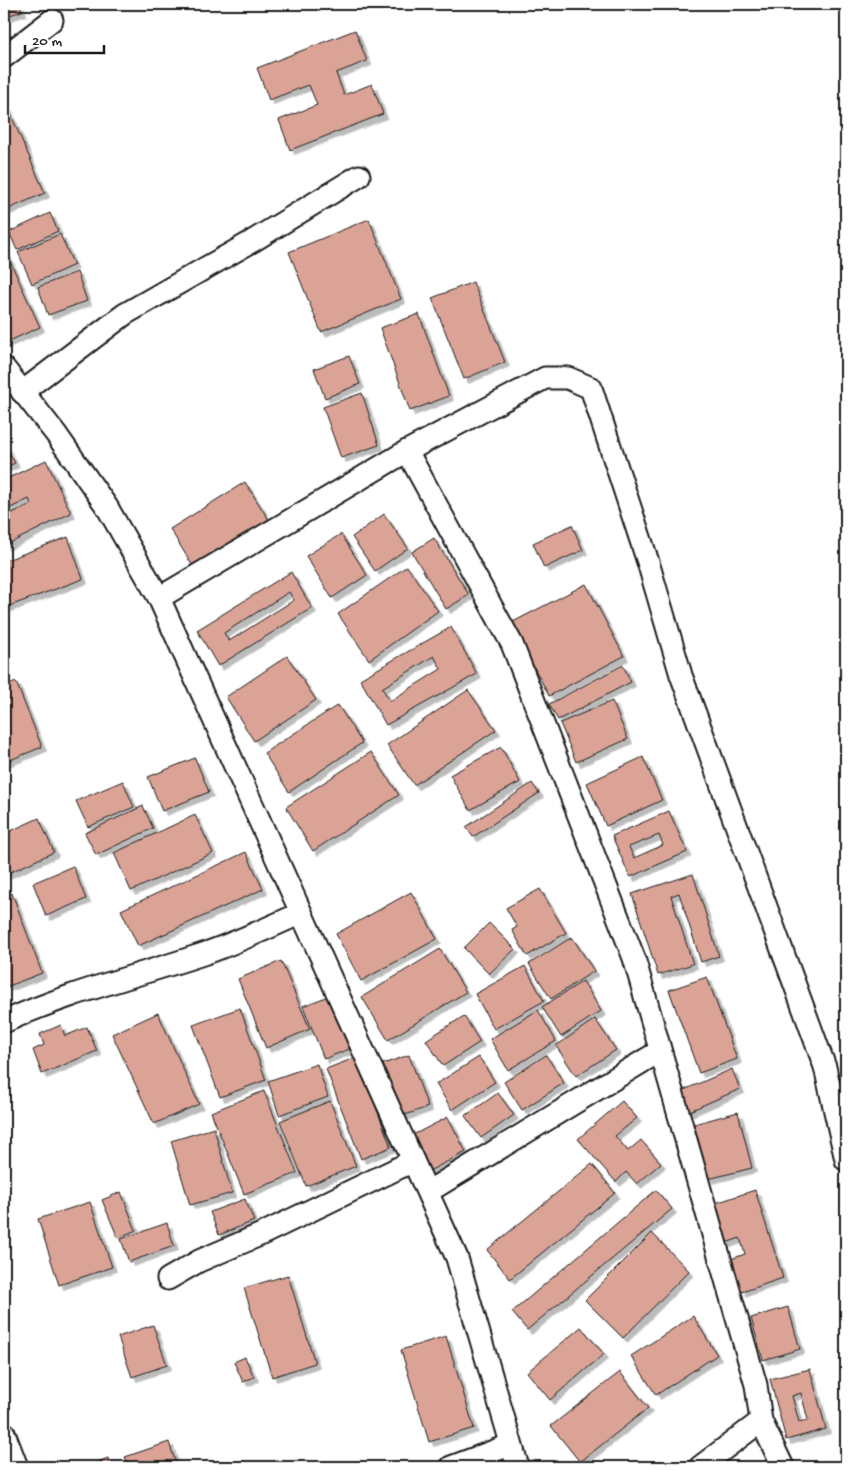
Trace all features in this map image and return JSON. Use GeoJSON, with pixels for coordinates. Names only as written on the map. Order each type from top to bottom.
{"type":"FeatureCollection","features":[{"type":"Feature","properties":{"kind":"street"},"geometry":{"type":"LineString","coordinates":[[4,57],[52,20]]}},
{"type":"Feature","properties":{"kind":"street"},"geometry":{"type":"LineString","coordinates":[[22,392],[125,314],[251,242],[359,176]]}},
{"type":"Feature","properties":{"kind":"street"},"geometry":{"type":"LineString","coordinates":[[4,368],[56,434],[106,507],[159,598],[413,1161],[429,1191],[457,1258],[510,1445],[518,1467]]}},
{"type":"Feature","properties":{"kind":"street"},"geometry":{"type":"LineString","coordinates":[[159,598],[407,451],[545,378],[568,378],[591,388],[648,562],[681,675],[825,1067],[846,1160]]}},
{"type":"Feature","properties":{"kind":"street"},"geometry":{"type":"LineString","coordinates":[[407,451],[512,644],[634,958],[756,1385],[761,1420],[783,1467]]}},
{"type":"Feature","properties":{"kind":"street"},"geometry":{"type":"LineString","coordinates":[[4,1022],[37,1007],[207,952],[301,914]]}},
{"type":"Feature","properties":{"kind":"street"},"geometry":{"type":"LineString","coordinates":[[429,1191],[660,1051]]}},
{"type":"Feature","properties":{"kind":"street"},"geometry":{"type":"LineString","coordinates":[[168,1279],[199,1261],[262,1234],[413,1161]]}},
{"type":"Feature","properties":{"kind":"street"},"geometry":{"type":"LineString","coordinates":[[700,1467],[761,1420]]}},
{"type":"Feature","properties":{"kind":"street"},"geometry":{"type":"LineString","coordinates":[[4,1433],[17,1467]]}},
{"type":"Feature","properties":{"kind":"street"},"geometry":{"type":"LineString","coordinates":[[451,1467],[510,1445]]}},
{"type":"Feature","properties":{"kind":"building"},"geometry":{"type":"Polygon","coordinates":[[[4,4],[20,4],[22,11],[4,17],[4,4]]]}},
{"type":"Feature","properties":{"kind":"building"},"geometry":{"type":"Polygon","coordinates":[[[355,30],[367,61],[336,73],[344,95],[372,84],[383,114],[290,150],[279,120],[317,105],[309,85],[269,100],[257,68],[355,30]]]}},
{"type":"Feature","properties":{"kind":"building"},"geometry":{"type":"Polygon","coordinates":[[[7,106],[45,193],[4,211],[4,108],[7,106]]]}},
{"type":"Feature","properties":{"kind":"building"},"geometry":{"type":"Polygon","coordinates":[[[50,213],[58,231],[17,250],[9,232],[50,213]]]}},
{"type":"Feature","properties":{"kind":"building"},"geometry":{"type":"Polygon","coordinates":[[[369,219],[401,299],[321,332],[289,252],[369,219]]]}},
{"type":"Feature","properties":{"kind":"building"},"geometry":{"type":"Polygon","coordinates":[[[60,234],[74,265],[32,284],[18,252],[60,234]]]}},
{"type":"Feature","properties":{"kind":"building"},"geometry":{"type":"Polygon","coordinates":[[[4,248],[40,327],[7,342],[4,335],[4,248]]]}},
{"type":"Feature","properties":{"kind":"building"},"geometry":{"type":"Polygon","coordinates":[[[77,272],[87,301],[48,315],[38,287],[77,272]]]}},
{"type":"Feature","properties":{"kind":"building"},"geometry":{"type":"Polygon","coordinates":[[[473,282],[505,362],[464,379],[432,298],[473,282]]]}},
{"type":"Feature","properties":{"kind":"building"},"geometry":{"type":"Polygon","coordinates":[[[419,314],[449,396],[410,411],[380,328],[419,314]]]}},
{"type":"Feature","properties":{"kind":"building"},"geometry":{"type":"Polygon","coordinates":[[[349,356],[360,384],[325,398],[314,369],[349,356]]]}},
{"type":"Feature","properties":{"kind":"building"},"geometry":{"type":"Polygon","coordinates":[[[362,393],[379,445],[341,458],[323,407],[362,393]]]}},
{"type":"Feature","properties":{"kind":"building"},"geometry":{"type":"Polygon","coordinates":[[[4,443],[15,463],[4,468],[4,443]]]}},
{"type":"Feature","properties":{"kind":"building"},"geometry":{"type":"Polygon","coordinates":[[[46,460],[71,513],[4,546],[4,517],[31,504],[29,499],[4,511],[4,480],[46,460]]]}},
{"type":"Feature","properties":{"kind":"building"},"geometry":{"type":"Polygon","coordinates":[[[245,482],[269,520],[194,568],[170,529],[245,482]]]}},
{"type":"Feature","properties":{"kind":"building"},"geometry":{"type":"Polygon","coordinates":[[[384,514],[408,548],[375,571],[352,537],[384,514]]]}},
{"type":"Feature","properties":{"kind":"building"},"geometry":{"type":"Polygon","coordinates":[[[572,525],[583,550],[544,568],[533,543],[572,525]]]}},
{"type":"Feature","properties":{"kind":"building"},"geometry":{"type":"Polygon","coordinates":[[[341,534],[367,575],[332,598],[306,556],[341,534]]]}},
{"type":"Feature","properties":{"kind":"building"},"geometry":{"type":"Polygon","coordinates":[[[68,537],[83,579],[4,608],[4,561],[68,537]]]}},
{"type":"Feature","properties":{"kind":"building"},"geometry":{"type":"Polygon","coordinates":[[[434,538],[469,595],[446,609],[412,552],[434,538]]]}},
{"type":"Feature","properties":{"kind":"building"},"geometry":{"type":"Polygon","coordinates":[[[407,566],[438,611],[369,660],[338,614],[407,566]]]}},
{"type":"Feature","properties":{"kind":"building"},"geometry":{"type":"Polygon","coordinates":[[[291,572],[312,608],[218,666],[197,630],[291,572]],[[289,592],[224,633],[229,641],[294,600],[289,592]]]}},
{"type":"Feature","properties":{"kind":"building"},"geometry":{"type":"Polygon","coordinates":[[[586,584],[624,656],[549,696],[511,623],[586,584]]]}},
{"type":"Feature","properties":{"kind":"building"},"geometry":{"type":"Polygon","coordinates":[[[451,627],[477,674],[386,725],[360,679],[451,627]],[[434,656],[382,688],[390,701],[441,669],[434,656]]]}},
{"type":"Feature","properties":{"kind":"building"},"geometry":{"type":"Polygon","coordinates":[[[287,656],[316,700],[254,741],[226,697],[287,656]]]}},
{"type":"Feature","properties":{"kind":"building"},"geometry":{"type":"Polygon","coordinates":[[[623,665],[631,682],[558,720],[549,704],[623,665]]]}},
{"type":"Feature","properties":{"kind":"building"},"geometry":{"type":"Polygon","coordinates":[[[16,682],[42,747],[5,762],[4,687],[16,682]]]}},
{"type":"Feature","properties":{"kind":"building"},"geometry":{"type":"Polygon","coordinates":[[[468,690],[496,730],[414,785],[387,745],[468,690]]]}},
{"type":"Feature","properties":{"kind":"building"},"geometry":{"type":"Polygon","coordinates":[[[612,701],[628,739],[576,762],[560,723],[612,701]]]}},
{"type":"Feature","properties":{"kind":"building"},"geometry":{"type":"Polygon","coordinates":[[[338,705],[362,743],[289,792],[264,753],[338,705]]]}},
{"type":"Feature","properties":{"kind":"building"},"geometry":{"type":"Polygon","coordinates":[[[501,747],[520,782],[470,810],[450,775],[501,747]]]}},
{"type":"Feature","properties":{"kind":"building"},"geometry":{"type":"Polygon","coordinates":[[[371,752],[399,795],[313,851],[286,807],[371,752]]]}},
{"type":"Feature","properties":{"kind":"building"},"geometry":{"type":"Polygon","coordinates":[[[643,757],[662,800],[606,826],[587,783],[643,757]]]}},
{"type":"Feature","properties":{"kind":"building"},"geometry":{"type":"Polygon","coordinates":[[[195,758],[209,792],[162,811],[148,777],[195,758]]]}},
{"type":"Feature","properties":{"kind":"building"},"geometry":{"type":"Polygon","coordinates":[[[123,781],[134,807],[88,827],[76,801],[123,781]]]}},
{"type":"Feature","properties":{"kind":"building"},"geometry":{"type":"Polygon","coordinates":[[[532,783],[539,793],[473,837],[466,827],[532,783]]]}},
{"type":"Feature","properties":{"kind":"building"},"geometry":{"type":"Polygon","coordinates":[[[143,806],[153,828],[96,855],[85,833],[143,806]]]}},
{"type":"Feature","properties":{"kind":"building"},"geometry":{"type":"Polygon","coordinates":[[[669,811],[687,852],[630,877],[612,836],[669,811]],[[659,835],[629,847],[634,858],[663,845],[659,835]]]}},
{"type":"Feature","properties":{"kind":"building"},"geometry":{"type":"Polygon","coordinates":[[[195,815],[213,853],[131,891],[114,853],[195,815]]]}},
{"type":"Feature","properties":{"kind":"building"},"geometry":{"type":"Polygon","coordinates":[[[39,818],[54,852],[4,875],[4,834],[39,818]]]}},
{"type":"Feature","properties":{"kind":"building"},"geometry":{"type":"Polygon","coordinates":[[[246,852],[263,889],[138,946],[121,910],[246,852]]]}},
{"type":"Feature","properties":{"kind":"building"},"geometry":{"type":"Polygon","coordinates":[[[73,866],[86,899],[46,916],[33,883],[73,866]]]}},
{"type":"Feature","properties":{"kind":"building"},"geometry":{"type":"Polygon","coordinates":[[[693,874],[719,956],[701,962],[679,893],[671,896],[693,964],[658,975],[632,894],[693,874]]]}},
{"type":"Feature","properties":{"kind":"building"},"geometry":{"type":"Polygon","coordinates":[[[540,889],[566,933],[527,956],[512,930],[517,927],[506,908],[540,889]]]}},
{"type":"Feature","properties":{"kind":"building"},"geometry":{"type":"Polygon","coordinates":[[[411,892],[437,939],[361,981],[336,934],[411,892]]]}},
{"type":"Feature","properties":{"kind":"building"},"geometry":{"type":"Polygon","coordinates":[[[12,893],[42,973],[6,987],[4,981],[4,896],[12,893]]]}},
{"type":"Feature","properties":{"kind":"building"},"geometry":{"type":"Polygon","coordinates":[[[489,923],[515,949],[489,974],[464,948],[489,923]]]}},
{"type":"Feature","properties":{"kind":"building"},"geometry":{"type":"Polygon","coordinates":[[[572,937],[594,971],[551,999],[529,964],[572,937]]]}},
{"type":"Feature","properties":{"kind":"building"},"geometry":{"type":"Polygon","coordinates":[[[440,949],[466,992],[388,1040],[362,997],[440,949]]]}},
{"type":"Feature","properties":{"kind":"building"},"geometry":{"type":"Polygon","coordinates":[[[281,961],[310,1029],[266,1048],[238,979],[281,961]]]}},
{"type":"Feature","properties":{"kind":"building"},"geometry":{"type":"Polygon","coordinates":[[[525,966],[544,1001],[494,1029],[475,994],[525,966]]]}},
{"type":"Feature","properties":{"kind":"building"},"geometry":{"type":"Polygon","coordinates":[[[707,977],[737,1059],[699,1073],[669,990],[707,977]]]}},
{"type":"Feature","properties":{"kind":"building"},"geometry":{"type":"Polygon","coordinates":[[[583,981],[601,1011],[561,1037],[542,1007],[583,981]]]}},
{"type":"Feature","properties":{"kind":"building"},"geometry":{"type":"Polygon","coordinates":[[[331,995],[352,1048],[324,1059],[303,1006],[331,995]]]}},
{"type":"Feature","properties":{"kind":"building"},"geometry":{"type":"Polygon","coordinates":[[[240,1008],[266,1080],[220,1097],[193,1025],[240,1008]]]}},
{"type":"Feature","properties":{"kind":"building"},"geometry":{"type":"Polygon","coordinates":[[[538,1010],[556,1041],[508,1070],[490,1039],[538,1010]]]}},
{"type":"Feature","properties":{"kind":"building"},"geometry":{"type":"Polygon","coordinates":[[[158,1013],[199,1104],[154,1124],[112,1034],[158,1013]]]}},
{"type":"Feature","properties":{"kind":"building"},"geometry":{"type":"Polygon","coordinates":[[[464,1016],[480,1042],[443,1066],[426,1040],[464,1016]]]}},
{"type":"Feature","properties":{"kind":"building"},"geometry":{"type":"Polygon","coordinates":[[[595,1019],[616,1050],[576,1076],[556,1046],[595,1019]]]}},
{"type":"Feature","properties":{"kind":"building"},"geometry":{"type":"Polygon","coordinates":[[[61,1025],[65,1036],[87,1027],[97,1051],[42,1074],[33,1050],[44,1045],[40,1034],[61,1025]]]}},
{"type":"Feature","properties":{"kind":"building"},"geometry":{"type":"Polygon","coordinates":[[[409,1055],[428,1107],[402,1116],[383,1064],[409,1055]]]}},
{"type":"Feature","properties":{"kind":"building"},"geometry":{"type":"Polygon","coordinates":[[[546,1055],[564,1083],[522,1110],[504,1082],[546,1055]]]}},
{"type":"Feature","properties":{"kind":"building"},"geometry":{"type":"Polygon","coordinates":[[[357,1057],[391,1147],[361,1159],[326,1069],[357,1057]]]}},
{"type":"Feature","properties":{"kind":"building"},"geometry":{"type":"Polygon","coordinates":[[[479,1057],[495,1082],[452,1110],[436,1084],[479,1057]]]}},
{"type":"Feature","properties":{"kind":"building"},"geometry":{"type":"Polygon","coordinates":[[[317,1064],[328,1097],[279,1115],[268,1081],[317,1064]]]}},
{"type":"Feature","properties":{"kind":"building"},"geometry":{"type":"Polygon","coordinates":[[[732,1069],[740,1089],[685,1113],[677,1093],[732,1069]]]}},
{"type":"Feature","properties":{"kind":"building"},"geometry":{"type":"Polygon","coordinates":[[[264,1091],[297,1173],[244,1194],[211,1112],[264,1091]]]}},
{"type":"Feature","properties":{"kind":"building"},"geometry":{"type":"Polygon","coordinates":[[[498,1093],[514,1115],[481,1138],[465,1116],[498,1093]]]}},
{"type":"Feature","properties":{"kind":"building"},"geometry":{"type":"Polygon","coordinates":[[[330,1101],[356,1166],[306,1186],[280,1121],[330,1101]]]}},
{"type":"Feature","properties":{"kind":"building"},"geometry":{"type":"Polygon","coordinates":[[[622,1101],[637,1118],[615,1136],[628,1151],[641,1140],[661,1163],[637,1184],[626,1172],[616,1182],[578,1139],[622,1101]]]}},
{"type":"Feature","properties":{"kind":"building"},"geometry":{"type":"Polygon","coordinates":[[[738,1112],[752,1168],[708,1179],[694,1124],[738,1112]]]}},
{"type":"Feature","properties":{"kind":"building"},"geometry":{"type":"Polygon","coordinates":[[[448,1117],[466,1152],[427,1172],[409,1137],[448,1117]]]}},
{"type":"Feature","properties":{"kind":"building"},"geometry":{"type":"Polygon","coordinates":[[[214,1128],[232,1193],[190,1205],[171,1141],[214,1128]]]}},
{"type":"Feature","properties":{"kind":"building"},"geometry":{"type":"Polygon","coordinates":[[[592,1164],[615,1193],[510,1279],[487,1250],[592,1164]]]}},
{"type":"Feature","properties":{"kind":"building"},"geometry":{"type":"Polygon","coordinates":[[[656,1190],[672,1209],[527,1330],[512,1312],[656,1190]]]}},
{"type":"Feature","properties":{"kind":"building"},"geometry":{"type":"Polygon","coordinates":[[[755,1190],[783,1278],[742,1292],[731,1259],[745,1254],[740,1238],[726,1243],[713,1204],[755,1190]]]}},
{"type":"Feature","properties":{"kind":"building"},"geometry":{"type":"Polygon","coordinates":[[[121,1192],[136,1230],[118,1238],[102,1200],[121,1192]]]}},
{"type":"Feature","properties":{"kind":"building"},"geometry":{"type":"Polygon","coordinates":[[[245,1199],[254,1221],[219,1235],[210,1212],[245,1199]]]}},
{"type":"Feature","properties":{"kind":"building"},"geometry":{"type":"Polygon","coordinates":[[[90,1202],[112,1267],[59,1285],[38,1219],[90,1202]]]}},
{"type":"Feature","properties":{"kind":"building"},"geometry":{"type":"Polygon","coordinates":[[[167,1223],[174,1246],[129,1262],[121,1239],[167,1223]]]}},
{"type":"Feature","properties":{"kind":"building"},"geometry":{"type":"Polygon","coordinates":[[[652,1233],[689,1271],[623,1338],[585,1300],[652,1233]]]}},
{"type":"Feature","properties":{"kind":"building"},"geometry":{"type":"Polygon","coordinates":[[[288,1275],[315,1363],[272,1377],[244,1288],[288,1275]]]}},
{"type":"Feature","properties":{"kind":"building"},"geometry":{"type":"Polygon","coordinates":[[[788,1307],[800,1349],[763,1360],[751,1318],[788,1307]]]}},
{"type":"Feature","properties":{"kind":"building"},"geometry":{"type":"Polygon","coordinates":[[[693,1316],[717,1355],[656,1395],[631,1356],[693,1316]]]}},
{"type":"Feature","properties":{"kind":"building"},"geometry":{"type":"Polygon","coordinates":[[[153,1325],[167,1365],[132,1377],[118,1337],[153,1325]]]}},
{"type":"Feature","properties":{"kind":"building"},"geometry":{"type":"Polygon","coordinates":[[[581,1327],[604,1354],[550,1400],[527,1372],[581,1327]]]}},
{"type":"Feature","properties":{"kind":"building"},"geometry":{"type":"Polygon","coordinates":[[[446,1336],[474,1428],[429,1442],[401,1350],[446,1336]]]}},
{"type":"Feature","properties":{"kind":"building"},"geometry":{"type":"Polygon","coordinates":[[[245,1357],[254,1377],[243,1382],[234,1362],[245,1357]]]}},
{"type":"Feature","properties":{"kind":"building"},"geometry":{"type":"Polygon","coordinates":[[[810,1369],[826,1429],[786,1440],[770,1379],[810,1369]],[[801,1393],[792,1396],[799,1422],[808,1420],[801,1393]]]}},
{"type":"Feature","properties":{"kind":"building"},"geometry":{"type":"Polygon","coordinates":[[[620,1372],[648,1408],[580,1462],[551,1426],[620,1372]]]}},
{"type":"Feature","properties":{"kind":"building"},"geometry":{"type":"Polygon","coordinates":[[[169,1442],[177,1467],[129,1467],[125,1457],[169,1442]]]}},
{"type":"Feature","properties":{"kind":"building"},"geometry":{"type":"Polygon","coordinates":[[[108,1458],[111,1467],[84,1467],[108,1458]]]}},
{"type":"Feature","properties":{"kind":"building"},"geometry":{"type":"Polygon","coordinates":[[[844,1460],[846,1467],[826,1467],[844,1460]]]}}]}
